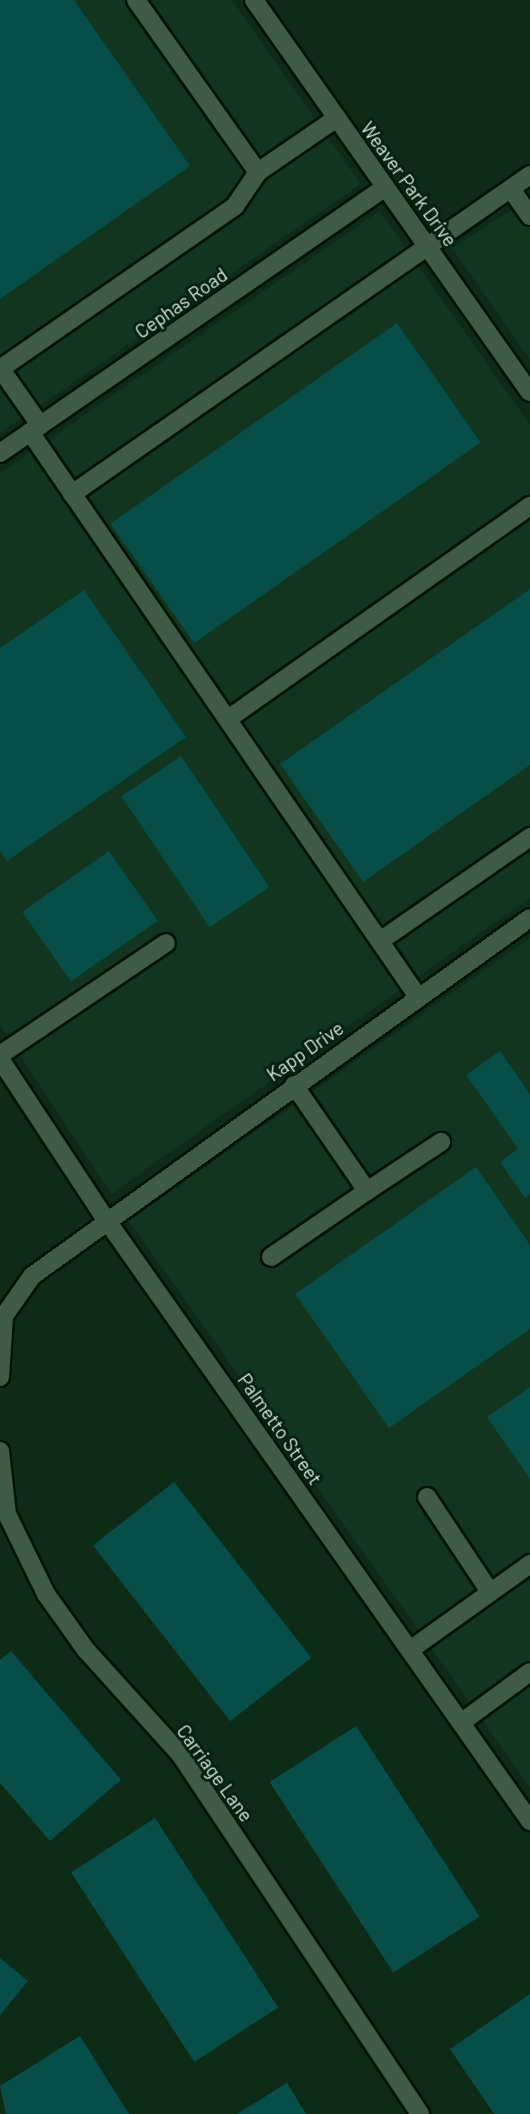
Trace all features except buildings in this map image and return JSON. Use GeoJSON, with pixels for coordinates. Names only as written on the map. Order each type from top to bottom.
{"type":"FeatureCollection","features":[{"type":"Feature","properties":{"kind":"street"},"geometry":{"type":"LineString","coordinates":[[136,0],[258,172]]}},
{"type":"Feature","properties":{"kind":"street","name":"Weaver Park Drive"},"geometry":{"type":"LineString","coordinates":[[254,0],[530,392]]}},
{"type":"Feature","properties":{"kind":"street"},"geometry":{"type":"LineString","coordinates":[[337,118],[258,172],[235,206],[0,369],[72,494],[418,997]]}},
{"type":"Feature","properties":{"kind":"street"},"geometry":{"type":"LineString","coordinates":[[72,494],[530,175]]}},
{"type":"Feature","properties":{"kind":"street","name":"Cephas Road"},"geometry":{"type":"LineString","coordinates":[[0,453],[385,187]]}},
{"type":"Feature","properties":{"kind":"street"},"geometry":{"type":"LineString","coordinates":[[511,189],[530,216]]}},
{"type":"Feature","properties":{"kind":"street"},"geometry":{"type":"LineString","coordinates":[[228,719],[530,506]]}},
{"type":"Feature","properties":{"kind":"street"},"geometry":{"type":"LineString","coordinates":[[380,941],[530,836]]}},
{"type":"Feature","properties":{"kind":"street","name":"Kapp Drive"},"geometry":{"type":"LineString","coordinates":[[105,1219],[530,918]]}},
{"type":"Feature","properties":{"kind":"street"},"geometry":{"type":"LineString","coordinates":[[0,1057],[166,943]]}},
{"type":"Feature","properties":{"kind":"street","name":"Palmetto Street"},"geometry":{"type":"LineString","coordinates":[[0,1057],[105,1219],[530,1821]]}},
{"type":"Feature","properties":{"kind":"street"},"geometry":{"type":"LineString","coordinates":[[294,1085],[368,1191]]}},
{"type":"Feature","properties":{"kind":"street"},"geometry":{"type":"LineString","coordinates":[[271,1257],[441,1142]]}},
{"type":"Feature","properties":{"kind":"street"},"geometry":{"type":"LineString","coordinates":[[0,1377],[4,1316],[32,1276],[105,1219]]}},
{"type":"Feature","properties":{"kind":"street","name":"Carriage Lane"},"geometry":{"type":"LineString","coordinates":[[0,1451],[3,1514],[46,1594],[86,1650],[180,1754],[420,2114]]}},
{"type":"Feature","properties":{"kind":"street"},"geometry":{"type":"LineString","coordinates":[[426,1497],[491,1592]]}},
{"type":"Feature","properties":{"kind":"street"},"geometry":{"type":"LineString","coordinates":[[410,1650],[530,1564]]}},
{"type":"Feature","properties":{"kind":"street"},"geometry":{"type":"LineString","coordinates":[[462,1722],[530,1672]]}},
{"type":"Feature","properties":{"kind":"shaded area"},"geometry":{"type":"Polygon","coordinates":[[[0,0],[232,0],[361,184],[0,433],[0,0]]]}},
{"type":"Feature","properties":{"kind":"shaded area"},"geometry":{"type":"Polygon","coordinates":[[[530,198],[530,360],[452,248],[530,198]]]}},
{"type":"Feature","properties":{"kind":"shaded area"},"geometry":{"type":"Polygon","coordinates":[[[380,211],[530,425],[530,898],[111,1194],[0,1025],[0,473],[380,211]]]}},
{"type":"Feature","properties":{"kind":"shaded area"},"geometry":{"type":"Polygon","coordinates":[[[530,938],[530,1788],[129,1221],[530,938]]]}}]}
